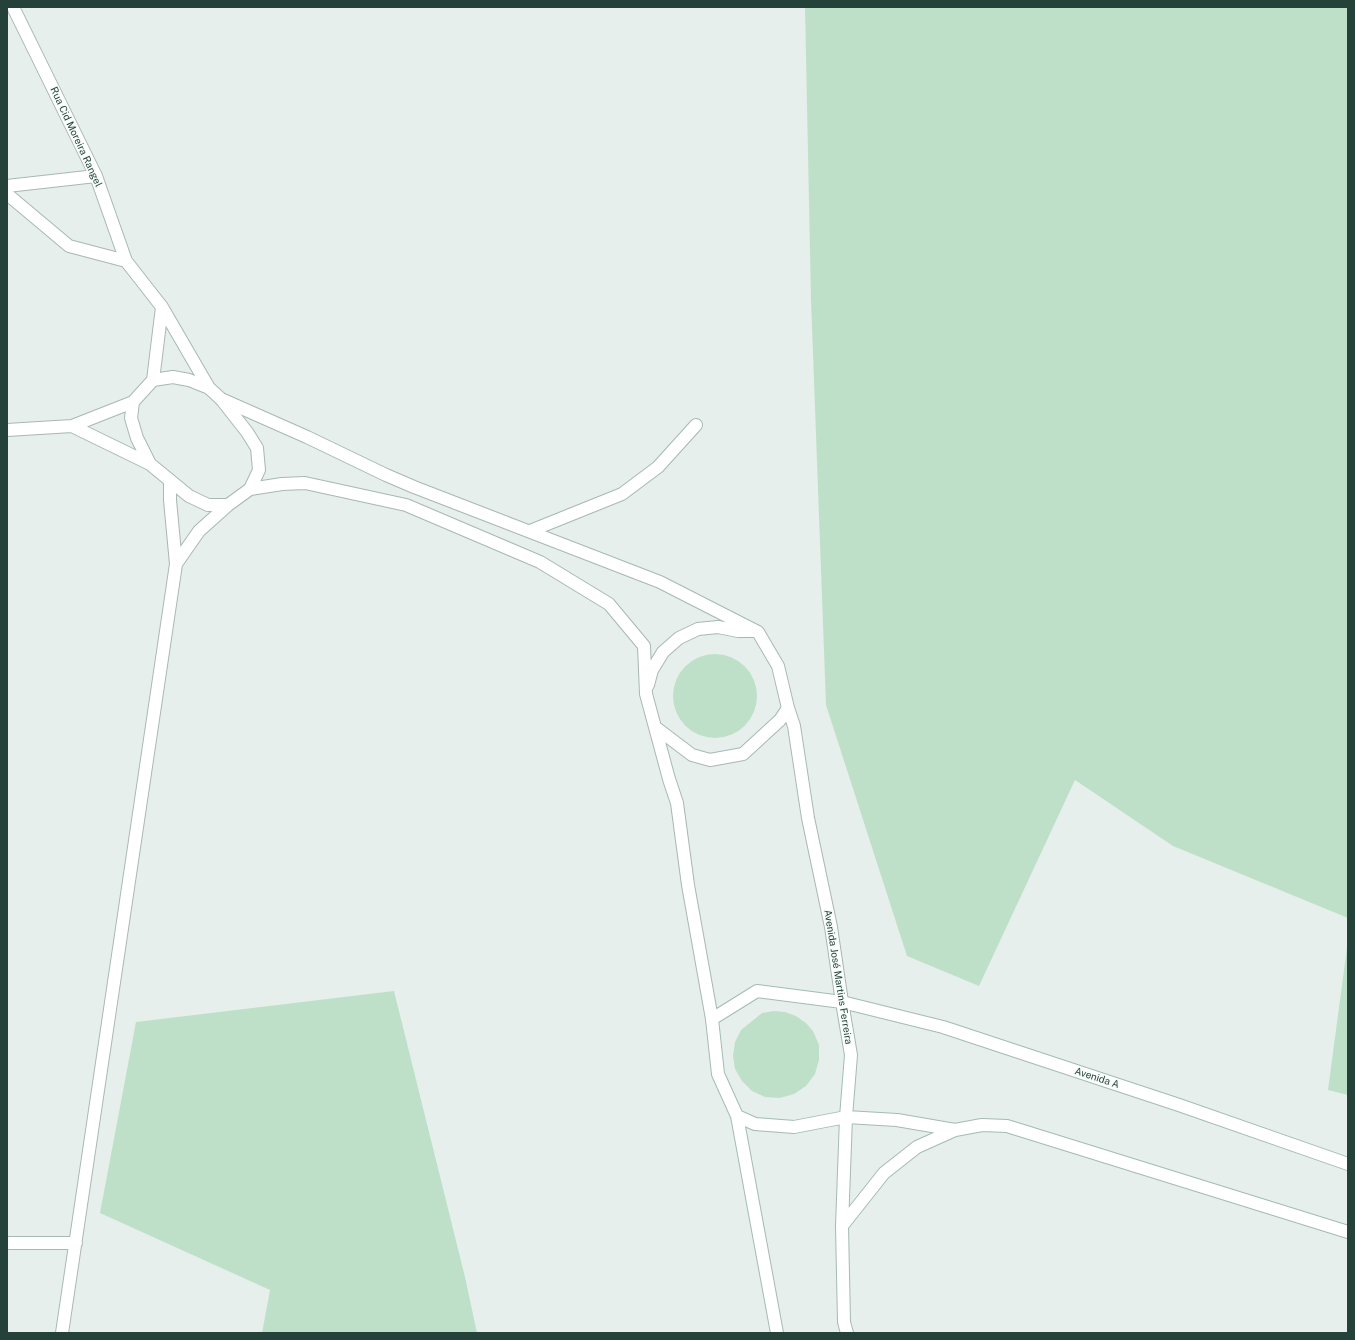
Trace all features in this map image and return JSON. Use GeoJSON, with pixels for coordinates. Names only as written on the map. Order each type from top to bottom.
{"type":"FeatureCollection","features":[{"type":"Feature","properties":{"kind":"street","name":"Rua Cid Moreira Rangel"},"geometry":{"type":"LineString","coordinates":[[13,7],[96,176],[126,261],[162,307],[209,388]]}},
{"type":"Feature","properties":{"kind":"street"},"geometry":{"type":"LineString","coordinates":[[7,186],[96,176]]}},
{"type":"Feature","properties":{"kind":"street"},"geometry":{"type":"LineString","coordinates":[[7,194],[69,246],[126,261]]}},
{"type":"Feature","properties":{"kind":"street"},"geometry":{"type":"LineString","coordinates":[[7,430],[72,426],[133,402],[153,380],[162,307]]}},
{"type":"Feature","properties":{"kind":"street"},"geometry":{"type":"LineString","coordinates":[[153,380],[173,377],[189,380],[209,388],[221,400],[247,432],[257,448],[259,470],[250,489]]}},
{"type":"Feature","properties":{"kind":"street"},"geometry":{"type":"LineString","coordinates":[[221,400],[307,437],[386,475],[660,582],[758,632]]}},
{"type":"Feature","properties":{"kind":"street"},"geometry":{"type":"LineString","coordinates":[[133,402],[131,418],[137,438],[150,464]]}},
{"type":"Feature","properties":{"kind":"street"},"geometry":{"type":"LineString","coordinates":[[530,531],[622,494],[658,467],[696,425]]}},
{"type":"Feature","properties":{"kind":"street"},"geometry":{"type":"LineString","coordinates":[[72,426],[150,464],[189,496],[208,505],[228,505]]}},
{"type":"Feature","properties":{"kind":"street"},"geometry":{"type":"LineString","coordinates":[[62,1333],[176,564],[170,500],[170,481]]}},
{"type":"Feature","properties":{"kind":"street"},"geometry":{"type":"LineString","coordinates":[[176,564],[199,531],[228,505],[250,489],[282,484],[305,483],[406,505],[540,562],[609,604],[644,646],[646,694],[654,727],[677,803],[688,884],[712,1019],[718,1074],[737,1116],[777,1333]]}},
{"type":"Feature","properties":{"kind":"street"},"geometry":{"type":"LineString","coordinates":[[646,694],[652,670],[663,652],[679,638],[698,630],[718,627],[738,631],[758,632]]}},
{"type":"Feature","properties":{"kind":"street","name":"Avenida José Martins Ferreira"},"geometry":{"type":"LineString","coordinates":[[758,632],[778,666],[796,737],[808,818],[831,927],[851,1055],[846,1117],[842,1226],[844,1322],[846,1333]]}},
{"type":"Feature","properties":{"kind":"street"},"geometry":{"type":"LineString","coordinates":[[654,727],[692,755],[710,760],[743,754],[780,720],[788,708]]}},
{"type":"Feature","properties":{"kind":"street","name":"Avenida A"},"geometry":{"type":"LineString","coordinates":[[712,1019],[757,991],[842,1002],[943,1027],[1179,1105],[1348,1164]]}},
{"type":"Feature","properties":{"kind":"street"},"geometry":{"type":"LineString","coordinates":[[737,1116],[755,1124],[794,1127],[846,1117],[897,1120],[955,1130]]}},
{"type":"Feature","properties":{"kind":"street"},"geometry":{"type":"LineString","coordinates":[[842,1226],[884,1173],[917,1147],[955,1130],[982,1124],[1007,1126],[1348,1232]]}},
{"type":"Feature","properties":{"kind":"street"},"geometry":{"type":"LineString","coordinates":[[7,1243],[76,1243]]}},
{"type":"Feature","properties":{"kind":"green space"},"geometry":{"type":"Polygon","coordinates":[[[805,7],[1348,7],[1348,918],[1173,846],[1075,780],[979,986],[907,956],[826,705],[811,300],[805,7]]]}},
{"type":"Feature","properties":{"kind":"green space"},"geometry":{"type":"Polygon","coordinates":[[[715,654],[731,657],[745,666],[754,680],[757,696],[754,712],[745,726],[731,735],[715,738],[699,735],[685,726],[676,712],[673,696],[676,680],[685,666],[699,657],[715,654]]]}},
{"type":"Feature","properties":{"kind":"green space"},"geometry":{"type":"Polygon","coordinates":[[[1348,940],[1348,1095],[1328,1090],[1348,940]]]}},
{"type":"Feature","properties":{"kind":"green space"},"geometry":{"type":"Polygon","coordinates":[[[394,991],[465,1277],[477,1333],[262,1333],[270,1290],[100,1213],[136,1022],[394,991]]]}},
{"type":"Feature","properties":{"kind":"green space"},"geometry":{"type":"Polygon","coordinates":[[[774,1011],[785,1012],[796,1016],[806,1023],[813,1031],[819,1045],[819,1060],[815,1074],[806,1086],[794,1094],[780,1098],[765,1097],[752,1091],[742,1081],[735,1069],[733,1056],[735,1042],[741,1030],[762,1013],[774,1011]]]}}]}
